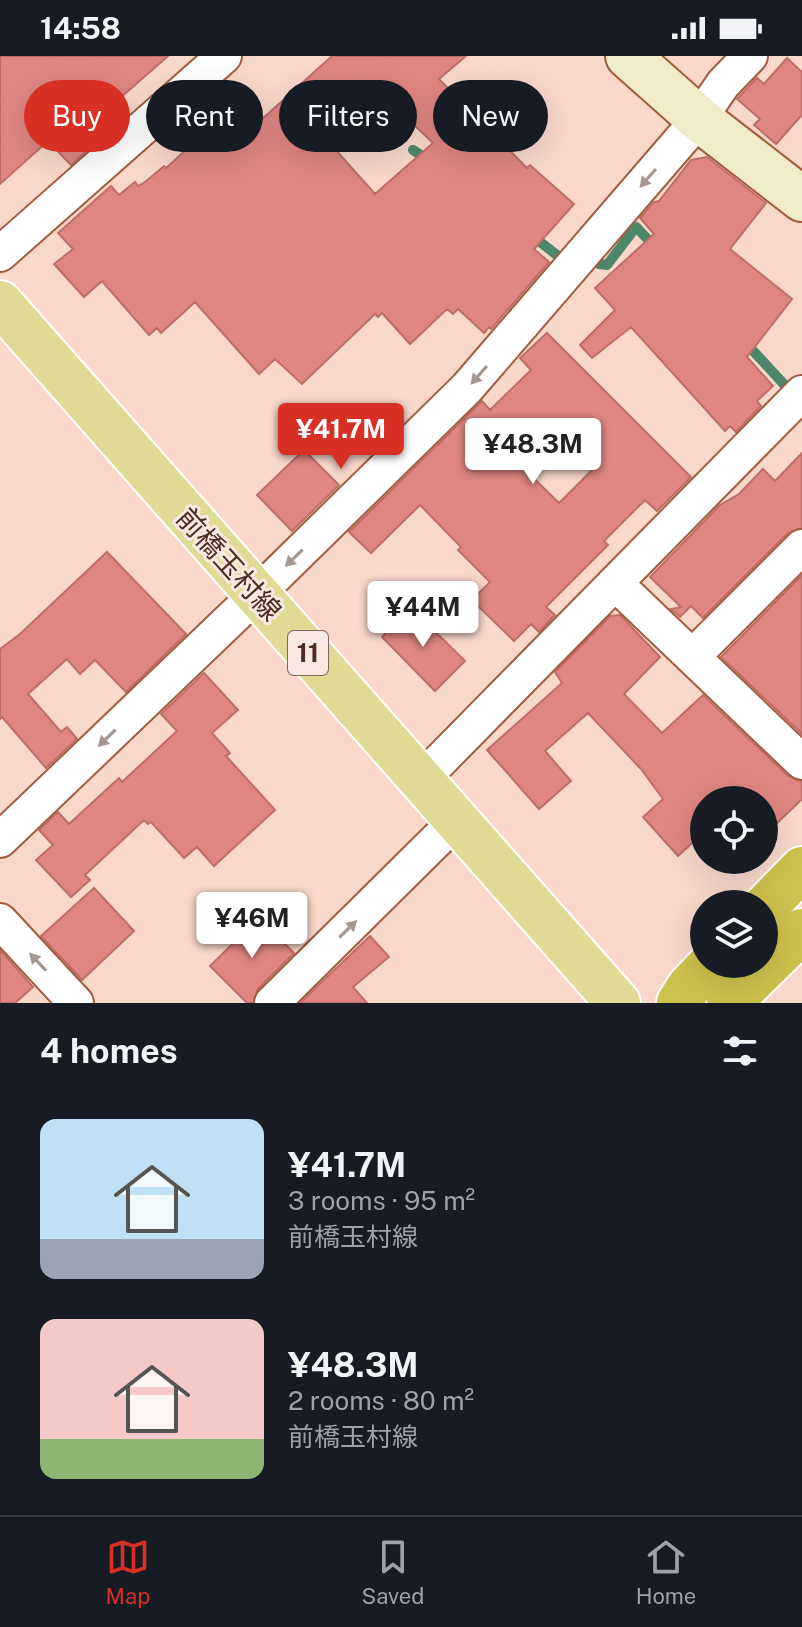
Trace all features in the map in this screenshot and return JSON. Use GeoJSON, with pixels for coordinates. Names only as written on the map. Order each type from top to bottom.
{"type":"FeatureCollection","features":[{"type":"Feature","properties":{"kind":"highway"},"geometry":{"type":"LineString","coordinates":[[778,894],[802,869]]}},
{"type":"Feature","properties":{"kind":"highway"},"geometry":{"type":"LineString","coordinates":[[729,1003],[802,931]]}},
{"type":"Feature","properties":{"kind":"highway"},"geometry":{"type":"LineString","coordinates":[[679,1003],[698,978]]}},
{"type":"Feature","properties":{"kind":"main road","name":"前橋玉村線"},"geometry":{"type":"LineString","coordinates":[[0,303],[618,1003]]}},
{"type":"Feature","properties":{"kind":"street"},"geometry":{"type":"LineString","coordinates":[[0,254],[224,56]]}},
{"type":"Feature","properties":{"kind":"street"},"geometry":{"type":"LineString","coordinates":[[628,56],[699,119],[802,199]]}},
{"type":"Feature","properties":{"kind":"street"},"geometry":{"type":"LineString","coordinates":[[0,840],[467,388],[750,56]]}},
{"type":"Feature","properties":{"kind":"street"},"geometry":{"type":"LineString","coordinates":[[421,780],[802,393]]}},
{"type":"Feature","properties":{"kind":"street"},"geometry":{"type":"LineString","coordinates":[[692,657],[802,547]]}},
{"type":"Feature","properties":{"kind":"street"},"geometry":{"type":"LineString","coordinates":[[615,583],[802,762]]}},
{"type":"Feature","properties":{"kind":"street"},"geometry":{"type":"LineString","coordinates":[[272,1003],[457,820]]}},
{"type":"Feature","properties":{"kind":"street"},"geometry":{"type":"LineString","coordinates":[[0,921],[76,1003]]}},
{"type":"Feature","properties":{"kind":"building"},"geometry":{"type":"Polygon","coordinates":[[[0,56],[168,56],[130,89],[130,80],[24,80],[24,152],[36,152],[0,184],[0,56]]]}},
{"type":"Feature","properties":{"kind":"building"},"geometry":{"type":"Polygon","coordinates":[[[332,56],[466,56],[439,79],[433,80],[433,143],[417,128],[417,80],[305,80],[332,56]]]}},
{"type":"Feature","properties":{"kind":"building"},"geometry":{"type":"Polygon","coordinates":[[[787,58],[802,72],[802,115],[776,144],[754,125],[760,119],[737,99],[757,78],[764,84],[787,58]]]}},
{"type":"Feature","properties":{"kind":"building"},"geometry":{"type":"Polygon","coordinates":[[[279,104],[279,152],[338,152],[375,194],[433,143],[433,152],[511,152],[574,204],[534,249],[549,262],[491,329],[489,327],[484,333],[458,309],[453,314],[447,309],[410,344],[382,313],[378,317],[375,314],[302,384],[275,359],[259,374],[195,302],[161,333],[157,328],[149,335],[102,281],[84,297],[54,264],[73,249],[58,233],[111,186],[119,195],[135,182],[138,186],[164,166],[166,168],[184,152],[263,152],[263,118],[279,104]]]}},
{"type":"Feature","properties":{"kind":"building"},"geometry":{"type":"Polygon","coordinates":[[[59,152],[85,152],[71,165],[59,152]]]}},
{"type":"Feature","properties":{"kind":"building"},"geometry":{"type":"Polygon","coordinates":[[[707,157],[766,203],[730,249],[792,299],[747,357],[773,386],[757,401],[761,406],[736,432],[730,426],[725,431],[631,327],[592,358],[580,345],[615,310],[595,288],[654,234],[640,218],[654,202],[659,201],[691,160],[707,157]]]}},
{"type":"Feature","properties":{"kind":"building"},"geometry":{"type":"Polygon","coordinates":[[[547,333],[691,477],[657,511],[645,500],[604,541],[608,545],[546,607],[555,615],[539,632],[531,624],[514,641],[472,600],[490,582],[420,505],[371,553],[349,532],[482,401],[490,410],[531,370],[520,358],[547,333]],[[560,433],[524,469],[559,503],[594,468],[560,433]]]}},
{"type":"Feature","properties":{"kind":"building"},"geometry":{"type":"Polygon","coordinates":[[[304,450],[339,485],[292,531],[257,495],[304,450]]]}},
{"type":"Feature","properties":{"kind":"building"},"geometry":{"type":"Polygon","coordinates":[[[802,453],[802,528],[788,533],[703,618],[691,606],[680,617],[671,609],[681,607],[650,577],[720,505],[739,494],[763,469],[775,481],[802,453]]]}},
{"type":"Feature","properties":{"kind":"building"},"geometry":{"type":"Polygon","coordinates":[[[107,552],[186,634],[126,692],[95,660],[80,674],[67,659],[28,694],[61,732],[67,727],[77,739],[46,768],[2,717],[0,719],[0,649],[107,552]]]}},
{"type":"Feature","properties":{"kind":"building"},"geometry":{"type":"Polygon","coordinates":[[[802,575],[802,734],[721,657],[802,575]]]}},
{"type":"Feature","properties":{"kind":"building"},"geometry":{"type":"Polygon","coordinates":[[[411,608],[465,661],[435,691],[382,637],[411,608]]]}},
{"type":"Feature","properties":{"kind":"building"},"geometry":{"type":"Polygon","coordinates":[[[620,615],[660,657],[624,694],[662,733],[703,695],[788,776],[802,781],[802,799],[778,822],[778,786],[690,786],[690,845],[678,856],[643,817],[663,799],[641,769],[588,713],[545,751],[571,781],[539,809],[487,750],[562,683],[555,672],[610,616],[620,615]]]}},
{"type":"Feature","properties":{"kind":"building"},"geometry":{"type":"Polygon","coordinates":[[[204,673],[238,710],[212,733],[230,753],[226,756],[275,810],[214,866],[197,847],[184,858],[151,822],[148,824],[144,820],[85,875],[90,880],[71,897],[36,860],[53,845],[39,830],[58,812],[69,824],[119,778],[122,782],[177,731],[161,714],[204,673]]]}},
{"type":"Feature","properties":{"kind":"building"},"geometry":{"type":"Polygon","coordinates":[[[94,888],[134,931],[82,980],[41,936],[94,888]]]}},
{"type":"Feature","properties":{"kind":"building"},"geometry":{"type":"Polygon","coordinates":[[[259,918],[294,953],[258,989],[253,1003],[247,1003],[210,966],[259,918]]]}},
{"type":"Feature","properties":{"kind":"building"},"geometry":{"type":"Polygon","coordinates":[[[370,936],[389,957],[353,987],[367,1003],[300,1003],[370,936]]]}},
{"type":"Feature","properties":{"kind":"building"},"geometry":{"type":"Polygon","coordinates":[[[0,950],[33,987],[15,1003],[0,1003],[0,950]]]}},
{"type":"Feature","properties":{"kind":"waterway"},"geometry":{"type":"LineString","coordinates":[[416,152],[431,162]]}},
{"type":"Feature","properties":{"kind":"waterway"},"geometry":{"type":"LineString","coordinates":[[599,264],[607,265],[636,227],[657,249]]}},
{"type":"Feature","properties":{"kind":"waterway"},"geometry":{"type":"LineString","coordinates":[[531,235],[562,259]]}},
{"type":"Feature","properties":{"kind":"waterway"},"geometry":{"type":"LineString","coordinates":[[745,342],[791,392]]}}]}
